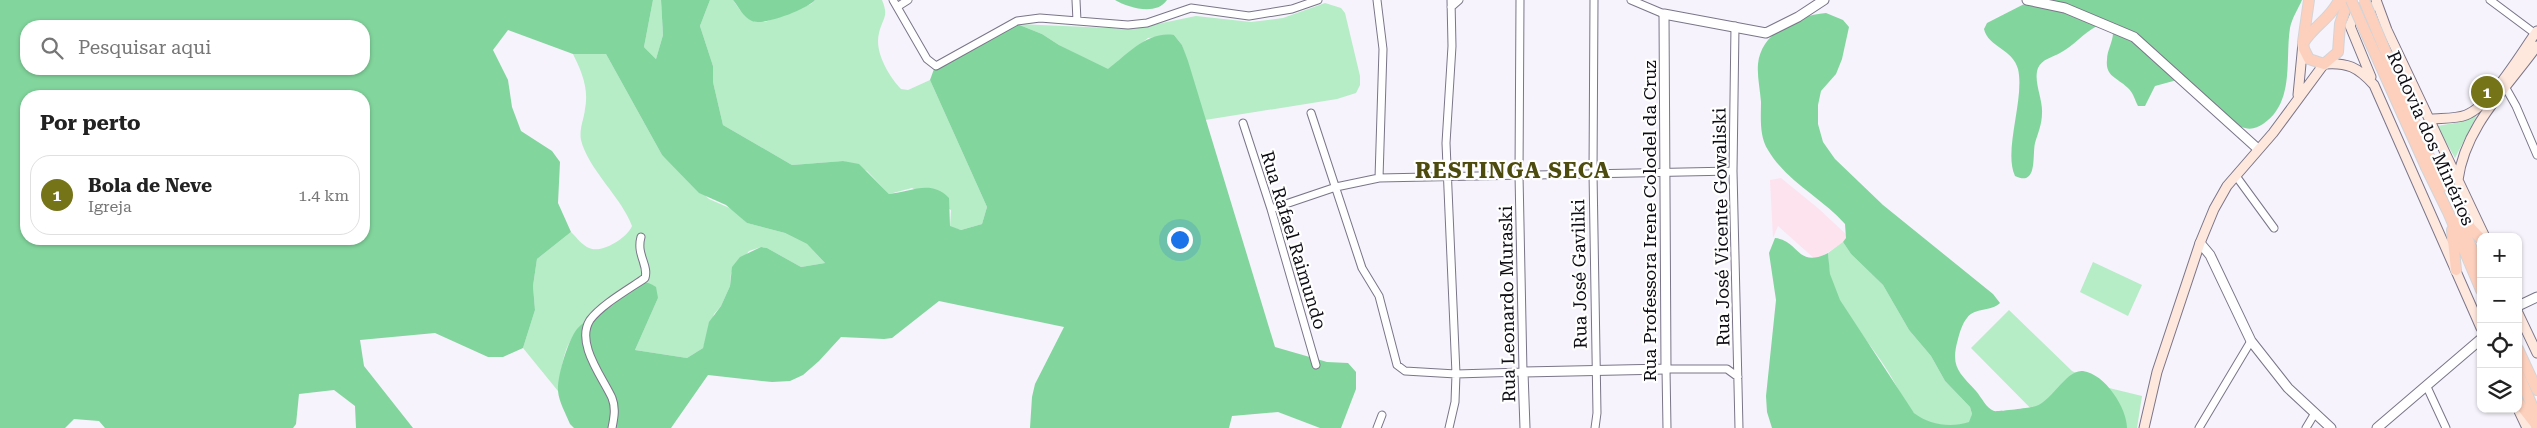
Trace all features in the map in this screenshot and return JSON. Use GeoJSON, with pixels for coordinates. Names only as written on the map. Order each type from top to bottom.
{"type":"FeatureCollection","features":[{"type":"Feature","properties":{"kind":"main road"},"geometry":{"type":"LineString","coordinates":[[2298,98],[2309,0]]}},
{"type":"Feature","properties":{"kind":"main road"},"geometry":{"type":"LineString","coordinates":[[2339,0],[2329,16],[2310,32],[2303,42],[2304,49],[2310,59],[2324,64],[2337,63],[2355,66],[2374,85]]}},
{"type":"Feature","properties":{"kind":"main road"},"geometry":{"type":"LineString","coordinates":[[2144,428],[2157,372],[2200,243],[2214,208],[2236,176],[2273,133],[2324,64],[2338,52],[2340,24],[2350,0]]}},
{"type":"Feature","properties":{"kind":"main road","name":"Rodovia dos Minérios"},"geometry":{"type":"LineString","coordinates":[[2350,0],[2453,216],[2477,261]]}},
{"type":"Feature","properties":{"kind":"main road","name":"Rodovia dos Minérios"},"geometry":{"type":"LineString","coordinates":[[2364,0],[2429,164]]}},
{"type":"Feature","properties":{"kind":"main road"},"geometry":{"type":"LineString","coordinates":[[2376,0],[2379,12],[2483,233]]}},
{"type":"Feature","properties":{"kind":"main road"},"geometry":{"type":"LineString","coordinates":[[2379,12],[2371,7],[2360,8],[2354,14],[2350,26],[2479,323]]}},
{"type":"Feature","properties":{"kind":"main road"},"geometry":{"type":"LineString","coordinates":[[2458,180],[2460,165],[2470,138],[2536,33]]}},
{"type":"Feature","properties":{"kind":"main road"},"geometry":{"type":"LineString","coordinates":[[2431,119],[2469,114],[2504,84],[2537,46]]}},
{"type":"Feature","properties":{"kind":"main road"},"geometry":{"type":"LineString","coordinates":[[2453,216],[2456,270]]}},
{"type":"Feature","properties":{"kind":"main road"},"geometry":{"type":"LineString","coordinates":[[2453,216],[2477,236]]}},
{"type":"Feature","properties":{"kind":"main road","name":"Rodovia dos Minérios"},"geometry":{"type":"LineString","coordinates":[[2453,216],[2477,279]]}},
{"type":"Feature","properties":{"kind":"main road"},"geometry":{"type":"LineString","coordinates":[[2522,321],[2537,353]]}},
{"type":"Feature","properties":{"kind":"main road"},"geometry":{"type":"LineString","coordinates":[[2522,358],[2537,390]]}},
{"type":"Feature","properties":{"kind":"main road"},"geometry":{"type":"LineString","coordinates":[[2522,382],[2537,417]]}},
{"type":"Feature","properties":{"kind":"main road"},"geometry":{"type":"LineString","coordinates":[[2522,407],[2537,426]]}},
{"type":"Feature","properties":{"kind":"main road"},"geometry":{"type":"LineString","coordinates":[[2520,413],[2527,428]]}},
{"type":"Feature","properties":{"kind":"street"},"geometry":{"type":"LineString","coordinates":[[893,0],[927,59],[936,66],[1017,22],[1040,18],[1128,25],[1147,23],[1192,8],[1249,16],[1292,9],[1318,0]]}},
{"type":"Feature","properties":{"kind":"street"},"geometry":{"type":"LineString","coordinates":[[897,7],[908,0]]}},
{"type":"Feature","properties":{"kind":"street"},"geometry":{"type":"LineString","coordinates":[[1076,0],[1077,21]]}},
{"type":"Feature","properties":{"kind":"street"},"geometry":{"type":"LineString","coordinates":[[1377,0],[1383,49],[1379,178]]}},
{"type":"Feature","properties":{"kind":"street"},"geometry":{"type":"LineString","coordinates":[[1449,428],[1455,402],[1456,374],[1446,142],[1452,46],[1451,3],[1459,0]]}},
{"type":"Feature","properties":{"kind":"street","name":"Rua Leonardo Muraski"},"geometry":{"type":"LineString","coordinates":[[1520,0],[1519,175],[1525,428]]}},
{"type":"Feature","properties":{"kind":"street","name":"Rua José Gaviliki"},"geometry":{"type":"LineString","coordinates":[[1594,0],[1595,428]]}},
{"type":"Feature","properties":{"kind":"street"},"geometry":{"type":"LineString","coordinates":[[1631,0],[1644,3],[1664,14],[1766,33],[1798,17],[1824,0]]}},
{"type":"Feature","properties":{"kind":"street"},"geometry":{"type":"LineString","coordinates":[[2027,0],[2065,8],[2134,37],[2258,149]]}},
{"type":"Feature","properties":{"kind":"street"},"geometry":{"type":"LineString","coordinates":[[2490,0],[2536,33]]}},
{"type":"Feature","properties":{"kind":"street","name":"Rua Professora Irene Colodel da Cruz"},"geometry":{"type":"LineString","coordinates":[[1664,14],[1667,428]]}},
{"type":"Feature","properties":{"kind":"street","name":"Rua José Vicente Gowaliski"},"geometry":{"type":"LineString","coordinates":[[1735,26],[1733,171],[1738,428]]}},
{"type":"Feature","properties":{"kind":"street"},"geometry":{"type":"LineString","coordinates":[[2504,84],[2516,106],[2537,156]]}},
{"type":"Feature","properties":{"kind":"street"},"geometry":{"type":"LineString","coordinates":[[1311,113],[1362,268],[1379,296],[1397,365],[1404,371],[1456,374],[1726,369],[1738,377]]}},
{"type":"Feature","properties":{"kind":"street","name":"Rua Rafael Raimundo"},"geometry":{"type":"LineString","coordinates":[[1243,123],[1272,210],[1316,365]]}},
{"type":"Feature","properties":{"kind":"street"},"geometry":{"type":"LineString","coordinates":[[1272,210],[1336,187],[1379,178],[1733,171]]}},
{"type":"Feature","properties":{"kind":"street"},"geometry":{"type":"LineString","coordinates":[[2236,176],[2274,228]]}},
{"type":"Feature","properties":{"kind":"street"},"geometry":{"type":"LineString","coordinates":[[612,428],[615,414],[612,399],[593,364],[586,337],[589,322],[596,314],[645,278],[647,272],[640,255],[641,237]]}},
{"type":"Feature","properties":{"kind":"street"},"geometry":{"type":"LineString","coordinates":[[2200,243],[2210,254],[2251,340],[2288,388],[2330,428]]}},
{"type":"Feature","properties":{"kind":"street"},"geometry":{"type":"LineString","coordinates":[[2522,304],[2537,297]]}},
{"type":"Feature","properties":{"kind":"street"},"geometry":{"type":"LineString","coordinates":[[2199,428],[2251,340]]}},
{"type":"Feature","properties":{"kind":"street"},"geometry":{"type":"LineString","coordinates":[[2377,428],[2477,343]]}},
{"type":"Feature","properties":{"kind":"street"},"geometry":{"type":"LineString","coordinates":[[2427,387],[2446,428]]}},
{"type":"Feature","properties":{"kind":"street"},"geometry":{"type":"LineString","coordinates":[[2306,428],[2315,413]]}},
{"type":"Feature","properties":{"kind":"street"},"geometry":{"type":"LineString","coordinates":[[1377,428],[1382,415]]}},
{"type":"Feature","properties":{"kind":"shaded area"},"geometry":{"type":"Polygon","coordinates":[[[1781,178],[1819,209],[1850,238],[1816,260],[1778,226],[1773,238],[1770,180],[1781,178]]]}},
{"type":"Feature","properties":{"kind":"green space"},"geometry":{"type":"Polygon","coordinates":[[[0,0],[653,0],[644,47],[656,59],[663,35],[661,0],[710,0],[700,26],[713,66],[713,82],[723,125],[792,165],[843,161],[859,164],[889,194],[920,188],[935,189],[942,192],[949,198],[950,226],[961,230],[982,224],[987,207],[930,80],[934,69],[1017,24],[1042,34],[1059,45],[1108,69],[1147,40],[1164,35],[1174,35],[1182,45],[1188,61],[1275,347],[1327,362],[1348,363],[1356,372],[1356,389],[1341,428],[1320,428],[1278,412],[1232,416],[1229,428],[1030,428],[1032,397],[1035,384],[1064,327],[939,301],[892,338],[841,337],[803,375],[790,381],[772,382],[708,375],[671,428],[574,428],[570,424],[563,408],[558,391],[561,368],[570,341],[581,325],[613,305],[632,286],[642,282],[649,283],[656,287],[658,298],[635,350],[687,358],[703,348],[709,322],[721,306],[730,286],[732,267],[740,257],[761,247],[767,248],[801,267],[825,263],[807,244],[785,233],[747,223],[726,205],[699,193],[662,155],[606,54],[573,54],[508,30],[493,50],[508,80],[512,107],[521,131],[552,151],[560,162],[558,203],[571,232],[537,259],[533,286],[535,310],[523,348],[503,357],[488,357],[435,333],[360,340],[364,366],[413,428],[356,428],[355,406],[334,390],[299,394],[296,424],[293,428],[105,428],[99,421],[74,419],[65,428],[0,428],[0,0]]]}},
{"type":"Feature","properties":{"kind":"green space"},"geometry":{"type":"Polygon","coordinates":[[[653,0],[661,0],[663,35],[656,59],[644,47],[653,0]]]}},
{"type":"Feature","properties":{"kind":"green space"},"geometry":{"type":"Polygon","coordinates":[[[710,0],[733,0],[740,10],[765,22],[811,4],[815,0],[882,0],[885,17],[878,40],[884,63],[901,89],[908,90],[930,80],[987,207],[982,224],[961,230],[950,227],[951,210],[912,188],[889,194],[867,171],[843,161],[792,165],[723,125],[713,82],[713,66],[700,26],[710,0]]]}},
{"type":"Feature","properties":{"kind":"green space"},"geometry":{"type":"Polygon","coordinates":[[[733,0],[815,0],[785,16],[758,22],[746,17],[733,0]]]}},
{"type":"Feature","properties":{"kind":"green space"},"geometry":{"type":"Polygon","coordinates":[[[1115,0],[1167,0],[1156,8],[1142,9],[1127,6],[1115,0]]]}},
{"type":"Feature","properties":{"kind":"green space"},"geometry":{"type":"Polygon","coordinates":[[[2032,0],[2302,0],[2290,28],[2287,80],[2280,104],[2273,115],[2263,124],[2248,129],[2228,121],[2177,80],[2155,86],[2145,106],[2138,106],[2133,95],[2125,85],[2110,74],[2108,70],[2107,56],[2113,33],[2097,26],[2092,29],[2065,50],[2045,60],[2038,68],[2037,79],[2042,108],[2040,128],[2035,143],[2031,174],[2022,178],[2015,176],[2011,153],[2019,95],[2018,69],[2011,57],[1990,40],[1984,29],[1987,23],[2032,0]]]}},
{"type":"Feature","properties":{"kind":"green space"},"geometry":{"type":"Polygon","coordinates":[[[1325,3],[1341,8],[1345,13],[1360,76],[1360,85],[1356,93],[1337,99],[1205,120],[1182,45],[1174,35],[1148,38],[1108,70],[1059,45],[1042,34],[1017,24],[1133,29],[1196,16],[1251,22],[1283,18],[1325,3]]]}},
{"type":"Feature","properties":{"kind":"green space"},"geometry":{"type":"Polygon","coordinates":[[[1826,13],[1843,20],[1849,27],[1842,59],[1836,74],[1821,91],[1818,105],[1818,124],[1823,142],[1835,159],[1883,205],[1993,294],[2000,303],[1992,308],[1974,312],[1967,318],[1961,328],[1955,356],[1961,374],[1986,405],[1991,410],[1996,411],[2029,408],[2039,405],[2076,372],[2091,373],[2107,385],[2119,402],[2127,428],[1772,428],[1767,412],[1766,396],[1776,300],[1769,253],[1775,238],[1789,243],[1804,256],[1810,258],[1828,253],[1830,274],[1840,300],[1914,413],[1933,423],[1948,425],[1969,422],[1972,414],[1970,407],[1945,381],[1931,356],[1909,330],[1883,285],[1851,254],[1843,242],[1846,238],[1845,224],[1784,171],[1765,145],[1761,126],[1758,73],[1761,53],[1773,34],[1783,27],[1804,17],[1826,13]]]}},
{"type":"Feature","properties":{"kind":"green space"},"geometry":{"type":"Polygon","coordinates":[[[573,54],[606,54],[662,155],[709,199],[734,210],[747,223],[785,233],[807,244],[825,263],[801,267],[767,248],[761,247],[749,251],[731,273],[730,286],[721,306],[714,314],[703,348],[687,358],[635,350],[658,298],[623,293],[585,325],[569,343],[564,356],[558,391],[523,348],[535,310],[533,286],[537,259],[571,232],[586,247],[600,249],[620,240],[632,226],[621,205],[591,162],[581,140],[586,94],[582,74],[573,54]]]}},
{"type":"Feature","properties":{"kind":"green space"},"geometry":{"type":"Polygon","coordinates":[[[2478,113],[2455,158],[2437,126],[2461,122],[2478,113]]]}},
{"type":"Feature","properties":{"kind":"green space"},"geometry":{"type":"Polygon","coordinates":[[[1843,242],[1851,254],[1883,285],[1909,330],[1931,356],[1945,381],[1970,407],[1972,414],[1970,422],[1952,426],[1933,425],[1922,420],[1907,405],[1882,362],[1845,310],[1833,287],[1828,253],[1843,242]]]}},
{"type":"Feature","properties":{"kind":"green space"},"geometry":{"type":"Polygon","coordinates":[[[2093,262],[2142,285],[2128,316],[2080,292],[2093,262]]]}},
{"type":"Feature","properties":{"kind":"green space"},"geometry":{"type":"Polygon","coordinates":[[[2009,310],[2072,371],[2105,387],[2142,396],[2137,428],[2050,428],[1971,348],[2009,310]]]}},
{"type":"Feature","properties":{"kind":"place","name":"Bola de Neve"},"geometry":{"type":"Point","coordinates":[2487,92]}},
{"type":"Feature","properties":{"kind":"district","name":"RESTINGA SECA"},"geometry":{"type":"Point","coordinates":[1513,170]}}]}
